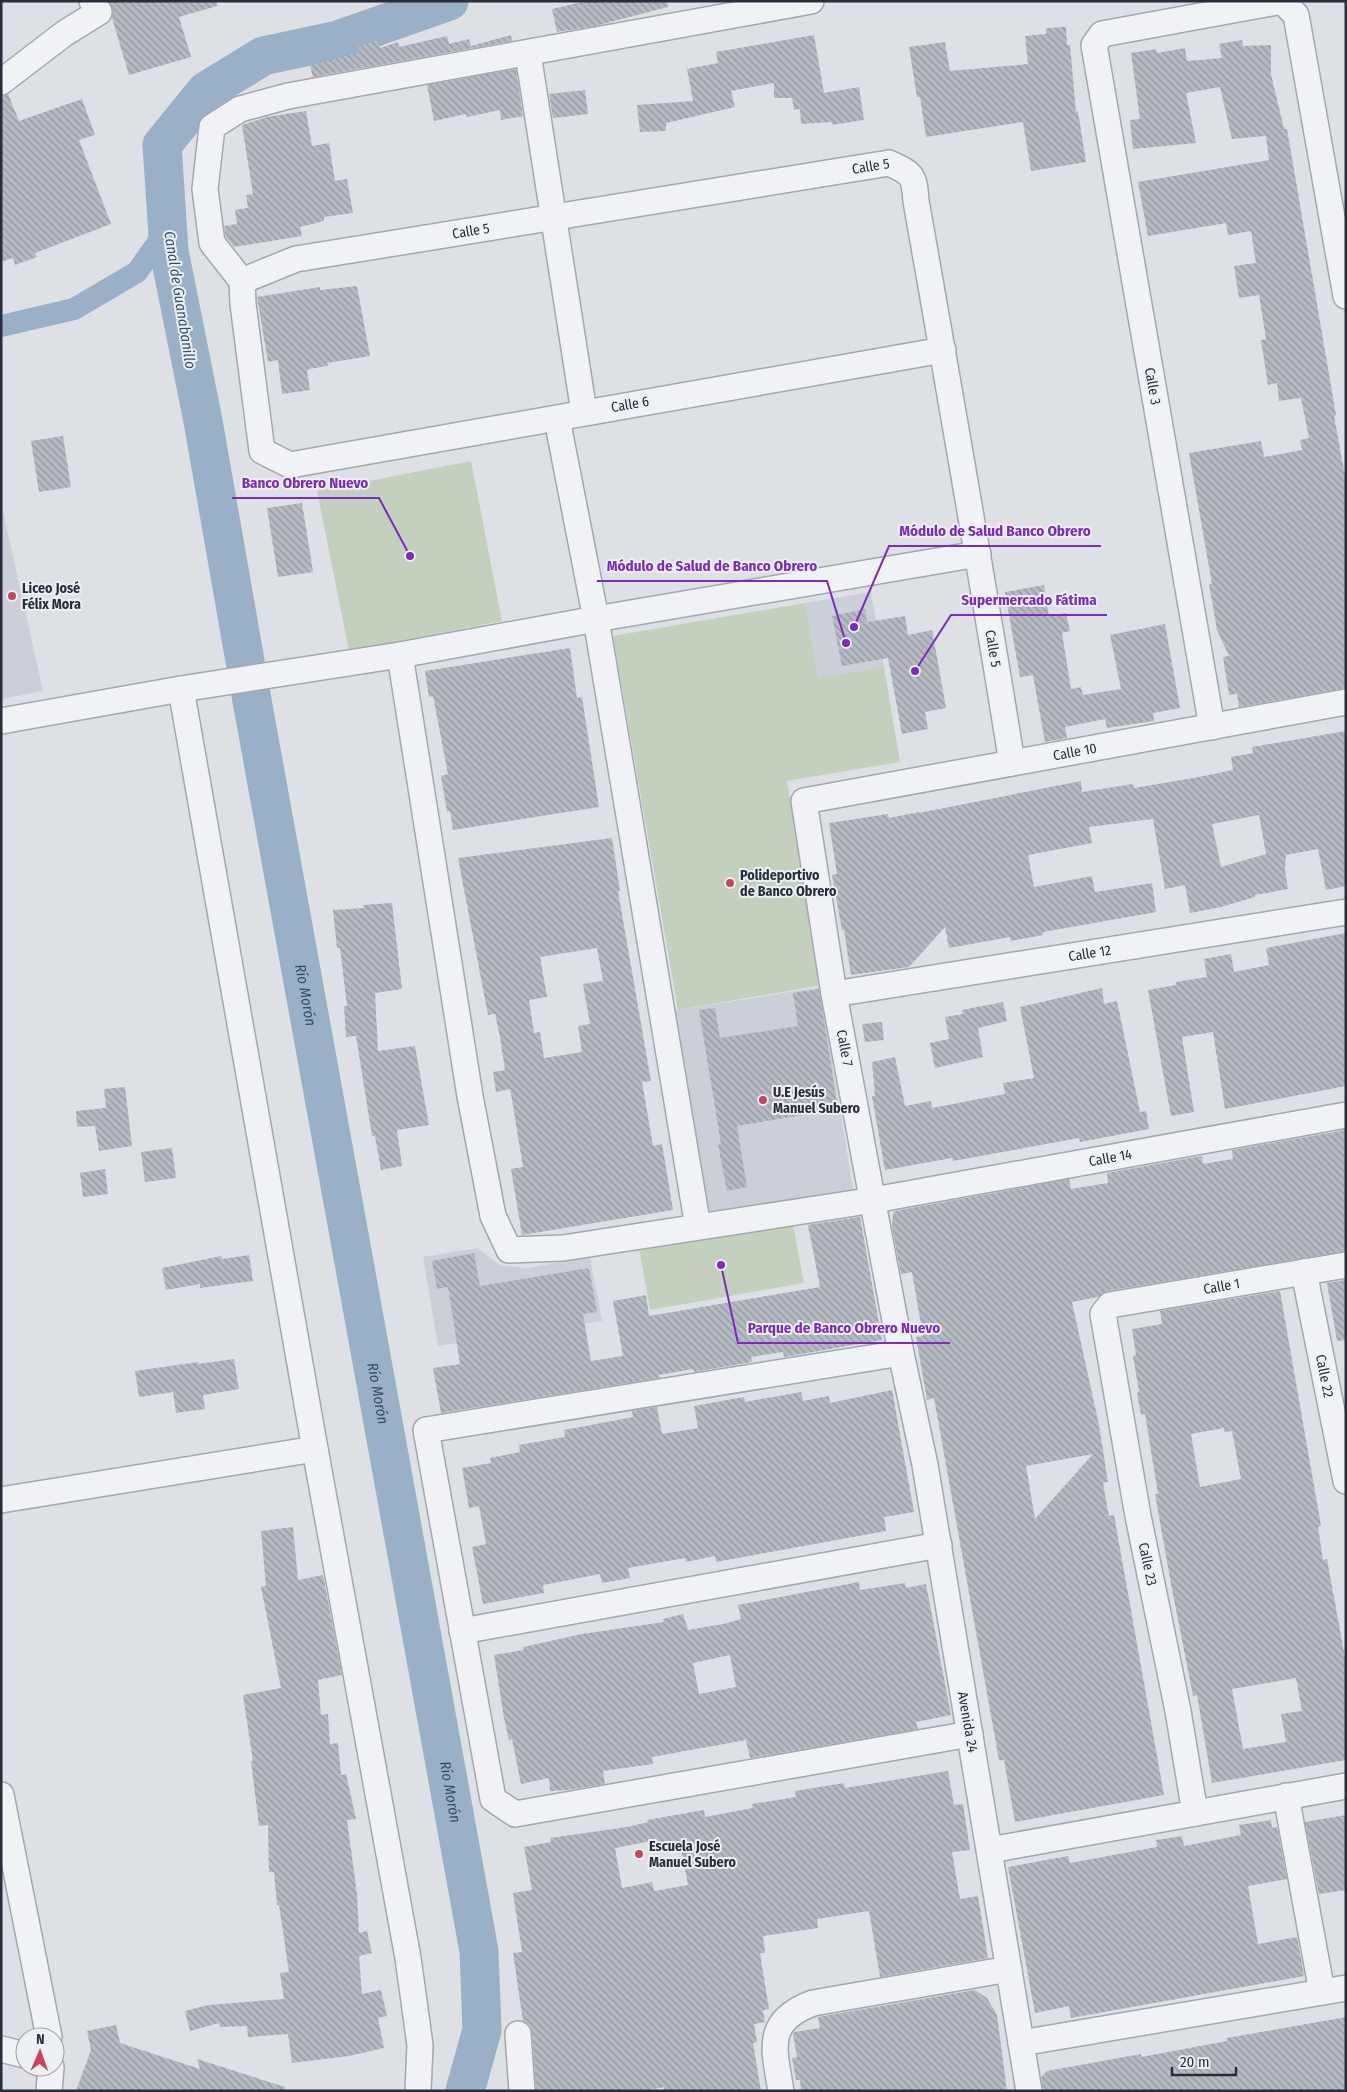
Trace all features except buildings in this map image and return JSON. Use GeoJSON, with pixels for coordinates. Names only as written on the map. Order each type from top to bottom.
{"type":"FeatureCollection","features":[{"type":"Feature","properties":{"kind":"street"},"geometry":{"type":"LineString","coordinates":[[1,82],[65,33],[99,12],[92,1]]}},
{"type":"Feature","properties":{"kind":"street"},"geometry":{"type":"LineString","coordinates":[[242,281],[212,243],[205,189],[212,127],[240,109],[288,96],[528,54],[811,1]]}},
{"type":"Feature","properties":{"kind":"street"},"geometry":{"type":"LineString","coordinates":[[1282,1],[1296,15],[1346,296]]}},
{"type":"Feature","properties":{"kind":"street","name":"Calle 3"},"geometry":{"type":"LineString","coordinates":[[1212,727],[1094,45],[1102,34],[1282,1]]}},
{"type":"Feature","properties":{"kind":"street"},"geometry":{"type":"LineString","coordinates":[[528,54],[584,412]]}},
{"type":"Feature","properties":{"kind":"street","name":"Calle 5"},"geometry":{"type":"LineString","coordinates":[[242,281],[296,259],[889,163],[908,171],[914,179],[916,201],[978,554],[1012,763]]}},
{"type":"Feature","properties":{"kind":"street","name":"Calle 6"},"geometry":{"type":"LineString","coordinates":[[242,281],[243,304],[262,451],[290,465],[943,350]]}},
{"type":"Feature","properties":{"kind":"street"},"geometry":{"type":"LineString","coordinates":[[558,419],[596,619],[698,1227]]}},
{"type":"Feature","properties":{"kind":"street"},"geometry":{"type":"LineString","coordinates":[[1,721],[180,689],[400,655],[596,619],[978,554]]}},
{"type":"Feature","properties":{"kind":"street","name":"Calle 14"},"geometry":{"type":"LineString","coordinates":[[400,655],[470,1096],[493,1216],[509,1250],[563,1248],[874,1200],[1346,1115]]}},
{"type":"Feature","properties":{"kind":"street"},"geometry":{"type":"LineString","coordinates":[[180,689],[315,1449],[408,1958],[420,2045],[418,2091]]}},
{"type":"Feature","properties":{"kind":"street","name":"Calle 10"},"geometry":{"type":"LineString","coordinates":[[804,801],[1346,702]]}},
{"type":"Feature","properties":{"kind":"street","name":"Calle 7"},"geometry":{"type":"LineString","coordinates":[[804,801],[834,994],[874,1200],[901,1353]]}},
{"type":"Feature","properties":{"kind":"street","name":"Calle 12"},"geometry":{"type":"LineString","coordinates":[[834,994],[1346,912]]}},
{"type":"Feature","properties":{"kind":"street","name":"Calle 1"},"geometry":{"type":"LineString","coordinates":[[1103,1314],[1110,1305],[1346,1265]]}},
{"type":"Feature","properties":{"kind":"street","name":"Calle 22"},"geometry":{"type":"LineString","coordinates":[[1304,1272],[1346,1480]]}},
{"type":"Feature","properties":{"kind":"street","name":"Calle 23"},"geometry":{"type":"LineString","coordinates":[[1103,1314],[1138,1516],[1178,1711],[1195,1813]]}},
{"type":"Feature","properties":{"kind":"street"},"geometry":{"type":"LineString","coordinates":[[901,1353],[426,1430],[462,1631],[493,1799],[515,1814],[970,1734]]}},
{"type":"Feature","properties":{"kind":"street","name":"Avenida 24"},"geometry":{"type":"LineString","coordinates":[[901,1353],[925,1465],[939,1545],[1029,2091]]}},
{"type":"Feature","properties":{"kind":"street"},"geometry":{"type":"LineString","coordinates":[[1,1500],[315,1449]]}},
{"type":"Feature","properties":{"kind":"street"},"geometry":{"type":"LineString","coordinates":[[462,1631],[939,1545]]}},
{"type":"Feature","properties":{"kind":"street"},"geometry":{"type":"LineString","coordinates":[[990,1850],[1346,1786]]}},
{"type":"Feature","properties":{"kind":"street"},"geometry":{"type":"LineString","coordinates":[[1,1795],[47,2027]]}},
{"type":"Feature","properties":{"kind":"street"},"geometry":{"type":"LineString","coordinates":[[1021,2044],[1334,1990],[1286,1796]]}},
{"type":"Feature","properties":{"kind":"street"},"geometry":{"type":"LineString","coordinates":[[781,2091],[774,2047],[776,2036],[781,2026],[800,2008],[813,2003],[1009,1969]]}},
{"type":"Feature","properties":{"kind":"street"},"geometry":{"type":"LineString","coordinates":[[518,2034],[522,2091]]}},
{"type":"Feature","properties":{"kind":"street"},"geometry":{"type":"LineString","coordinates":[[1,2049],[15,2053]]}},
{"type":"Feature","properties":{"kind":"street"},"geometry":{"type":"LineString","coordinates":[[49,2091],[50,2077]]}},
{"type":"Feature","properties":{"kind":"shaded area","name":"Liceo José Félix Mora"},"geometry":{"type":"Polygon","coordinates":[[[1,502],[43,691],[1,699],[1,502]]]}},
{"type":"Feature","properties":{"kind":"shaded area"},"geometry":{"type":"Polygon","coordinates":[[[871,592],[884,667],[818,679],[805,603],[871,592]]]}},
{"type":"Feature","properties":{"kind":"shaded area","name":"U.E Jesús Manuel Subero"},"geometry":{"type":"Polygon","coordinates":[[[820,987],[853,1189],[706,1212],[673,1011],[820,987]]]}},
{"type":"Feature","properties":{"kind":"shaded area"},"geometry":{"type":"Polygon","coordinates":[[[478,1248],[499,1265],[527,1268],[590,1257],[602,1321],[438,1346],[423,1257],[478,1248]]]}},
{"type":"Feature","properties":{"kind":"green space"},"geometry":{"type":"Polygon","coordinates":[[[471,461],[502,621],[349,651],[317,491],[471,461]]]}},
{"type":"Feature","properties":{"kind":"green space","name":"Polideportivo de Banco Obrero"},"geometry":{"type":"Polygon","coordinates":[[[805,603],[818,678],[884,667],[900,762],[787,781],[822,985],[678,1010],[613,636],[805,603]]]}},
{"type":"Feature","properties":{"kind":"green space"},"geometry":{"type":"Polygon","coordinates":[[[792,1220],[804,1283],[650,1310],[639,1247],[792,1220]]]}},
{"type":"Feature","properties":{"kind":"waterway","name":"Canal de Guanabanillo"},"geometry":{"type":"LineString","coordinates":[[245,661],[203,421],[169,251],[162,145],[206,91],[263,56],[338,40],[449,1]]}},
{"type":"Feature","properties":{"kind":"waterway"},"geometry":{"type":"LineString","coordinates":[[1,326],[74,309],[137,272],[168,228]]}},
{"type":"Feature","properties":{"kind":"waterway","name":"Río Morón"},"geometry":{"type":"LineString","coordinates":[[251,695],[479,1951],[482,2030],[465,2091]]}},
{"type":"Feature","properties":{"kind":"place","name":"Banco Obrero Nuevo"},"geometry":{"type":"Point","coordinates":[410,556]}},
{"type":"Feature","properties":{"kind":"place","name":"Liceo José Félix Mora"},"geometry":{"type":"Point","coordinates":[12,596]}},
{"type":"Feature","properties":{"kind":"place","name":"Módulo de Salud Banco Obrero"},"geometry":{"type":"Point","coordinates":[854,627]}},
{"type":"Feature","properties":{"kind":"place","name":"Módulo de Salud de Banco Obrero"},"geometry":{"type":"Point","coordinates":[846,643]}},
{"type":"Feature","properties":{"kind":"place","name":"Supermercado Fátima"},"geometry":{"type":"Point","coordinates":[915,671]}},
{"type":"Feature","properties":{"kind":"place","name":"Polideportivo de Banco Obrero"},"geometry":{"type":"Point","coordinates":[730,883]}},
{"type":"Feature","properties":{"kind":"place","name":"U.E Jesús Manuel Subero"},"geometry":{"type":"Point","coordinates":[763,1100]}},
{"type":"Feature","properties":{"kind":"place","name":"Parque de Banco Obrero Nuevo"},"geometry":{"type":"Point","coordinates":[721,1265]}},
{"type":"Feature","properties":{"kind":"place","name":"Escuela José Manuel Subero"},"geometry":{"type":"Point","coordinates":[639,1854]}}]}
